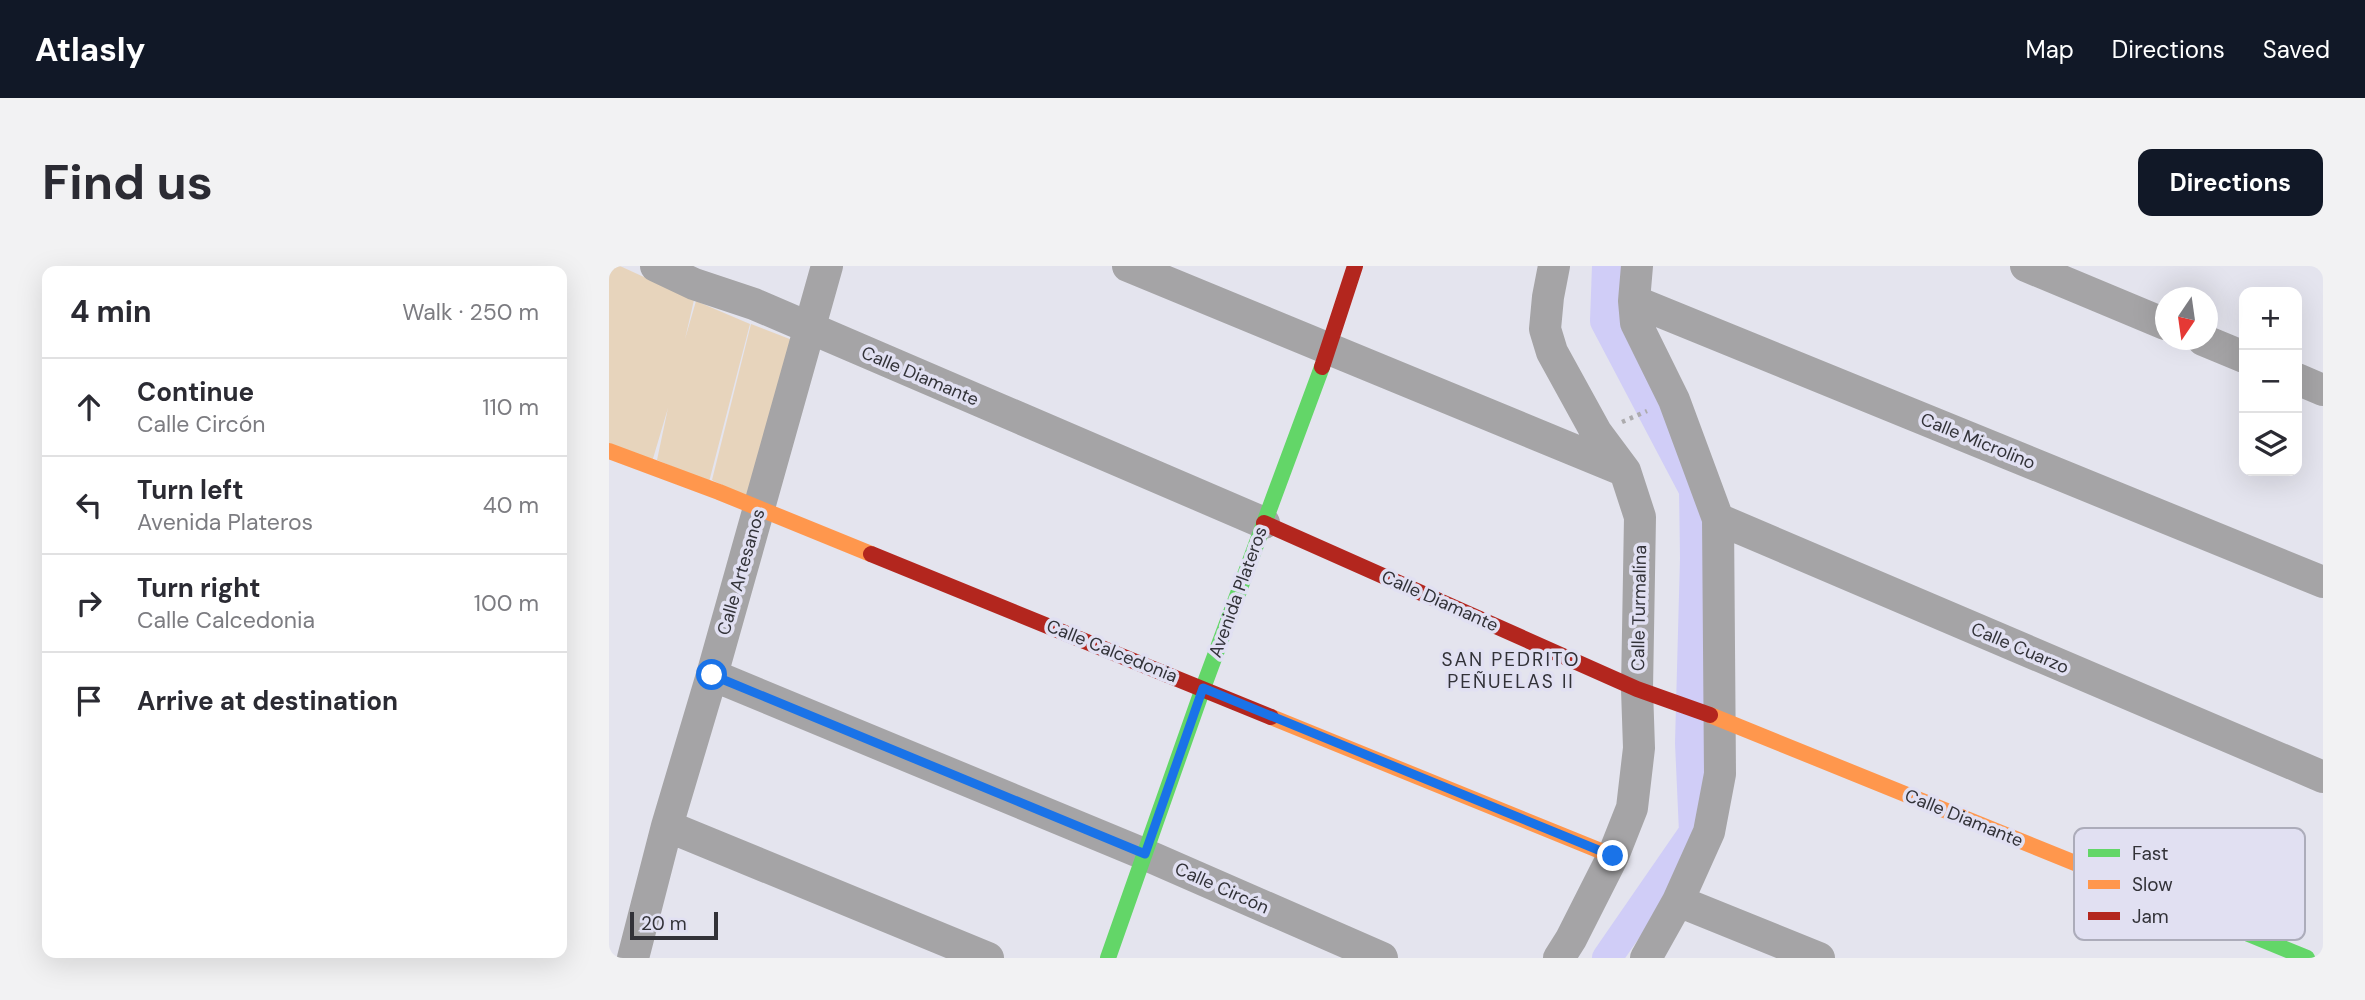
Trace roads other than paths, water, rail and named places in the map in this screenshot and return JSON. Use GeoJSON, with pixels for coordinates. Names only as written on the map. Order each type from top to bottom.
{"type":"FeatureCollection","features":[{"type":"Feature","properties":{"kind":"street","name":"Calle Diamante"},"geometry":{"type":"LineString","coordinates":[[656,266],[694,284],[754,304],[1649,692],[2074,863]]}},
{"type":"Feature","properties":{"kind":"street","name":"Calle Artesanos"},"geometry":{"type":"LineString","coordinates":[[633,958],[667,826],[827,266]]}},
{"type":"Feature","properties":{"kind":"street"},"geometry":{"type":"LineString","coordinates":[[1128,266],[1625,471]]}},
{"type":"Feature","properties":{"kind":"street","name":"Avenida Plateros"},"geometry":{"type":"LineString","coordinates":[[1108,958],[1203,688],[1328,350],[1355,266]]}},
{"type":"Feature","properties":{"kind":"street","name":"Calle Turmalina"},"geometry":{"type":"LineString","coordinates":[[1555,266],[1545,329],[1552,352],[1595,432],[1625,471],[1640,516],[1649,692],[1632,808],[1613,856],[1559,958]]}},
{"type":"Feature","properties":{"kind":"street"},"geometry":{"type":"LineString","coordinates":[[1637,266],[1634,301],[1636,323],[1674,400],[1718,519],[1707,714],[1720,774],[1709,832],[1678,901],[1646,958]]}},
{"type":"Feature","properties":{"kind":"street"},"geometry":{"type":"LineString","coordinates":[[2027,266],[2155,320]]}},
{"type":"Feature","properties":{"kind":"street","name":"Calle Microlino"},"geometry":{"type":"LineString","coordinates":[[1634,301],[2323,582]]}},
{"type":"Feature","properties":{"kind":"street"},"geometry":{"type":"LineString","coordinates":[[2218,346],[2239,355]]}},
{"type":"Feature","properties":{"kind":"street"},"geometry":{"type":"LineString","coordinates":[[2302,381],[2323,390]]}},
{"type":"Feature","properties":{"kind":"street","name":"Calle Calcedonia"},"geometry":{"type":"LineString","coordinates":[[609,451],[653,466],[1613,856]]}},
{"type":"Feature","properties":{"kind":"street","name":"Calle Cuarzo"},"geometry":{"type":"LineString","coordinates":[[1718,519],[2323,777]]}},
{"type":"Feature","properties":{"kind":"street","name":"Calle Circón"},"geometry":{"type":"LineString","coordinates":[[712,675],[1145,854],[1382,958]]}},
{"type":"Feature","properties":{"kind":"street"},"geometry":{"type":"LineString","coordinates":[[667,826],[988,958]]}},
{"type":"Feature","properties":{"kind":"street"},"geometry":{"type":"LineString","coordinates":[[1678,901],[1819,958]]}},
{"type":"Feature","properties":{"kind":"street","name":"Calle Diamante"},"geometry":{"type":"LineString","coordinates":[[2263,940],[2307,958]]}},
{"type":"Feature","properties":{"kind":"waterway"},"geometry":{"type":"LineString","coordinates":[[1607,266],[1605,321],[1694,490],[1695,558],[1690,743],[1694,832],[1607,958]]}},
{"type":"Feature","properties":{"kind":"district","name":"SAN PEDRITO PEÑUELAS II"},"geometry":{"type":"Point","coordinates":[1511,670]}}]}
